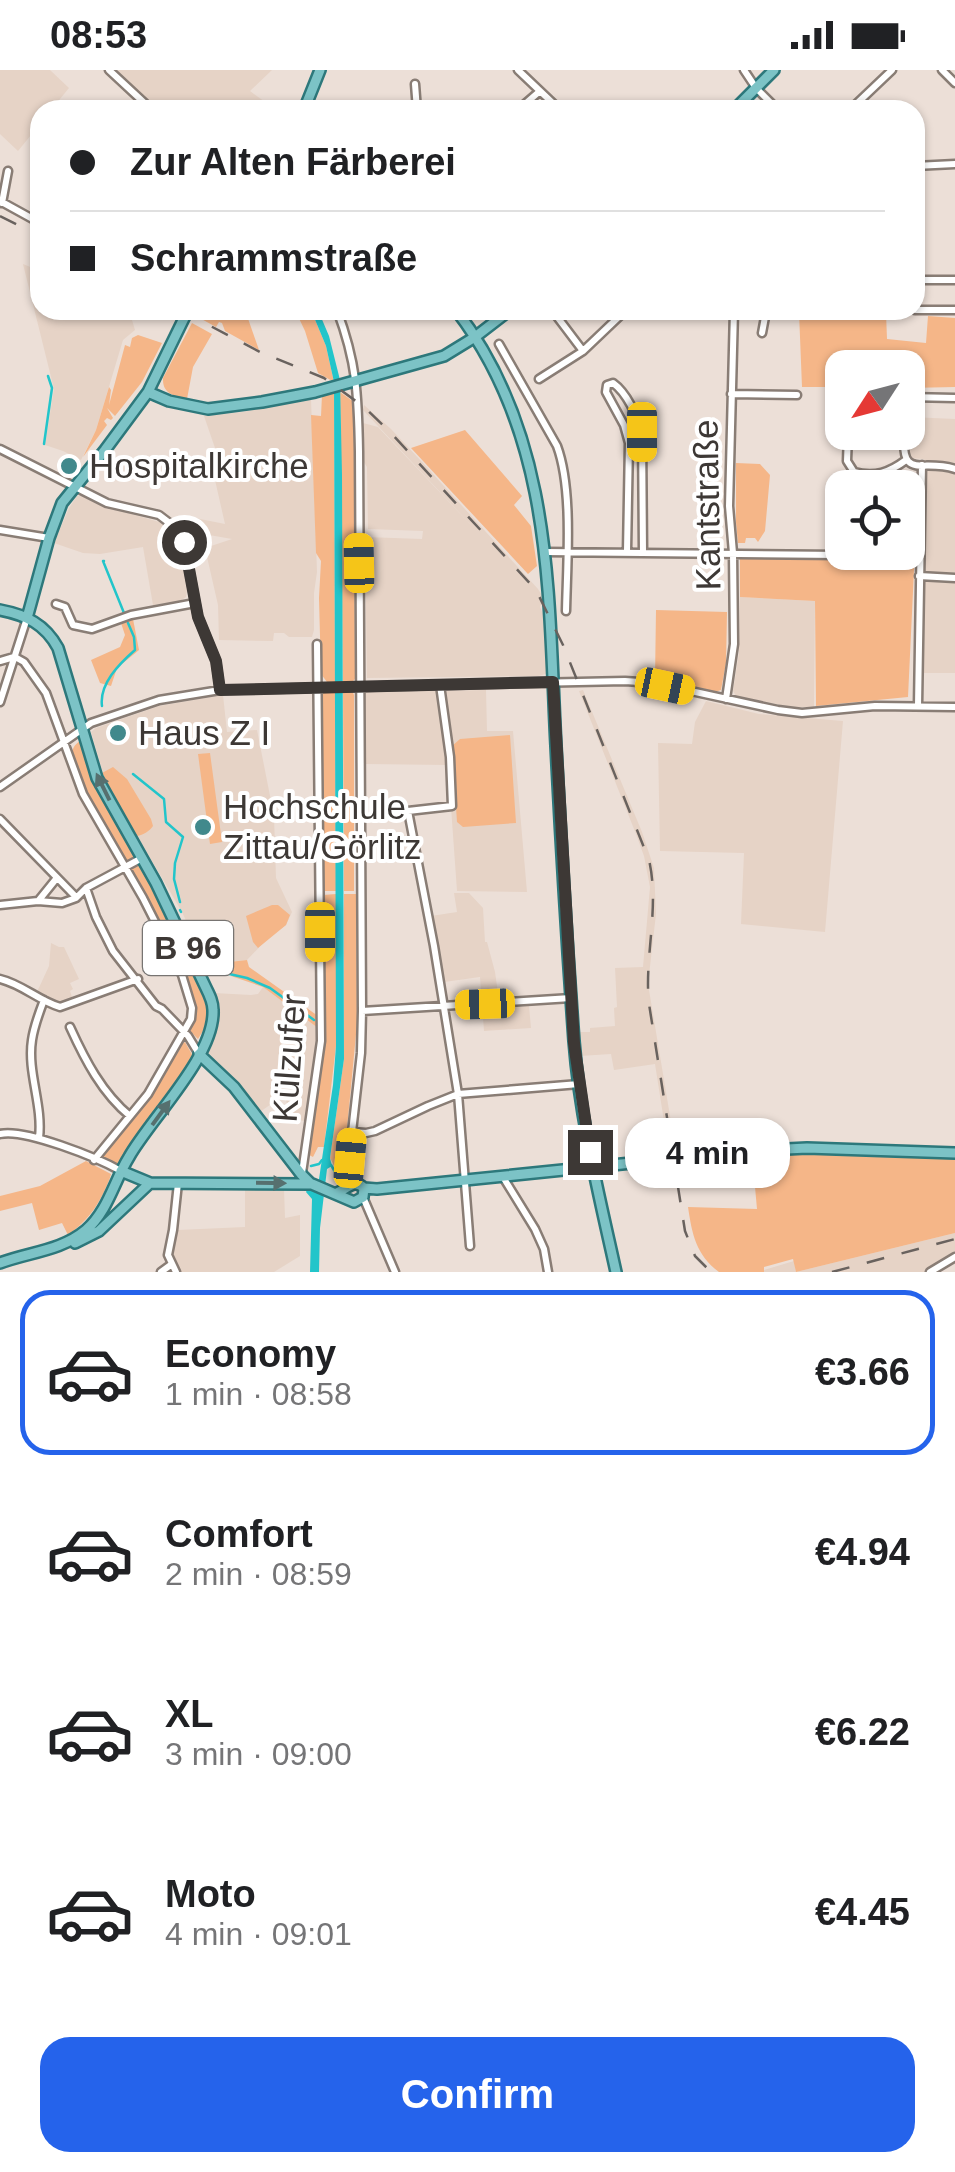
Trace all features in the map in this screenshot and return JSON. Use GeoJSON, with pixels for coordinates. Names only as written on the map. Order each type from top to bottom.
{"type":"FeatureCollection","features":[{"type":"Feature","properties":{"kind":"main road"},"geometry":{"type":"LineString","coordinates":[[308,100],[320,70]]}},
{"type":"Feature","properties":{"kind":"main road"},"geometry":{"type":"LineString","coordinates":[[744,100],[774,70]]}},
{"type":"Feature","properties":{"kind":"main road"},"geometry":{"type":"LineString","coordinates":[[0,610],[27,618],[62,503],[148,392],[183,320]]}},
{"type":"Feature","properties":{"kind":"main road"},"geometry":{"type":"LineString","coordinates":[[464,320],[476,336],[510,406],[539,506],[578,1084],[616,1272]]}},
{"type":"Feature","properties":{"kind":"main road"},"geometry":{"type":"LineString","coordinates":[[148,392],[173,402],[208,408],[321,390],[433,360],[497,320]]}},
{"type":"Feature","properties":{"kind":"main road","name":"B 96"},"geometry":{"type":"LineString","coordinates":[[0,1263],[56,1248],[96,1219],[130,1154],[166,1106],[212,1019],[212,1002],[170,910],[97,778],[58,648],[44,627],[27,618]]}},
{"type":"Feature","properties":{"kind":"main road"},"geometry":{"type":"LineString","coordinates":[[196,1050],[234,1087],[308,1181]]}},
{"type":"Feature","properties":{"kind":"main road"},"geometry":{"type":"LineString","coordinates":[[121,1171],[150,1182],[308,1181],[354,1192],[749,1151],[807,1148],[955,1153]]}},
{"type":"Feature","properties":{"kind":"main road"},"geometry":{"type":"LineString","coordinates":[[56,1248],[99,1231],[150,1182]]}},
{"type":"Feature","properties":{"kind":"street"},"geometry":{"type":"LineString","coordinates":[[109,70],[141,100]]}},
{"type":"Feature","properties":{"kind":"street"},"geometry":{"type":"LineString","coordinates":[[518,70],[549,100]]}},
{"type":"Feature","properties":{"kind":"street"},"geometry":{"type":"LineString","coordinates":[[744,70],[768,100]]}},
{"type":"Feature","properties":{"kind":"street"},"geometry":{"type":"LineString","coordinates":[[860,100],[892,70]]}},
{"type":"Feature","properties":{"kind":"street"},"geometry":{"type":"LineString","coordinates":[[942,70],[955,83]]}},
{"type":"Feature","properties":{"kind":"street"},"geometry":{"type":"LineString","coordinates":[[414,84],[416,100]]}},
{"type":"Feature","properties":{"kind":"street"},"geometry":{"type":"LineString","coordinates":[[530,100],[540,91]]}},
{"type":"Feature","properties":{"kind":"street"},"geometry":{"type":"LineString","coordinates":[[925,166],[955,164]]}},
{"type":"Feature","properties":{"kind":"street"},"geometry":{"type":"LineString","coordinates":[[8,171],[1,202],[30,218]]}},
{"type":"Feature","properties":{"kind":"street"},"geometry":{"type":"LineString","coordinates":[[925,280],[955,280]]}},
{"type":"Feature","properties":{"kind":"street"},"geometry":{"type":"LineString","coordinates":[[925,310],[955,310]]}},
{"type":"Feature","properties":{"kind":"street"},"geometry":{"type":"LineString","coordinates":[[340,320],[354,360],[362,1010],[351,1170],[354,1192],[372,1218],[396,1272]]}},
{"type":"Feature","properties":{"kind":"street"},"geometry":{"type":"LineString","coordinates":[[560,320],[583,351]]}},
{"type":"Feature","properties":{"kind":"street"},"geometry":{"type":"LineString","coordinates":[[539,379],[583,351],[616,320]]}},
{"type":"Feature","properties":{"kind":"street","name":"Kantstraße"},"geometry":{"type":"LineString","coordinates":[[726,698],[734,644],[729,506],[734,320]]}},
{"type":"Feature","properties":{"kind":"street"},"geometry":{"type":"LineString","coordinates":[[762,333],[764,320]]}},
{"type":"Feature","properties":{"kind":"street"},"geometry":{"type":"LineString","coordinates":[[498,344],[563,462],[566,611]]}},
{"type":"Feature","properties":{"kind":"street"},"geometry":{"type":"LineString","coordinates":[[628,552],[629,442],[606,392],[606,386],[614,382],[642,432],[644,552]]}},
{"type":"Feature","properties":{"kind":"street"},"geometry":{"type":"LineString","coordinates":[[731,394],[797,395]]}},
{"type":"Feature","properties":{"kind":"street"},"geometry":{"type":"LineString","coordinates":[[925,398],[955,398]]}},
{"type":"Feature","properties":{"kind":"street"},"geometry":{"type":"LineString","coordinates":[[0,449],[107,503],[159,515],[176,528],[184,542],[200,625],[216,661],[220,690]]}},
{"type":"Feature","properties":{"kind":"street"},"geometry":{"type":"LineString","coordinates":[[847,450],[847,461],[854,472],[864,474],[889,473],[906,460]]}},
{"type":"Feature","properties":{"kind":"street"},"geometry":{"type":"LineString","coordinates":[[904,450],[906,460],[912,464],[955,469]]}},
{"type":"Feature","properties":{"kind":"street"},"geometry":{"type":"LineString","coordinates":[[922,465],[922,470]]}},
{"type":"Feature","properties":{"kind":"street"},"geometry":{"type":"LineString","coordinates":[[0,530],[49,538]]}},
{"type":"Feature","properties":{"kind":"street"},"geometry":{"type":"LineString","coordinates":[[545,552],[825,555]]}},
{"type":"Feature","properties":{"kind":"street"},"geometry":{"type":"LineString","coordinates":[[918,706],[919,570]]}},
{"type":"Feature","properties":{"kind":"street"},"geometry":{"type":"LineString","coordinates":[[919,576],[955,578]]}},
{"type":"Feature","properties":{"kind":"street"},"geometry":{"type":"LineString","coordinates":[[56,604],[64,607],[73,625],[88,630],[131,615],[195,603]]}},
{"type":"Feature","properties":{"kind":"street"},"geometry":{"type":"LineString","coordinates":[[0,702],[27,618]]}},
{"type":"Feature","properties":{"kind":"street","name":"Külzufer"},"geometry":{"type":"LineString","coordinates":[[308,1181],[321,1041],[317,644]]}},
{"type":"Feature","properties":{"kind":"street"},"geometry":{"type":"LineString","coordinates":[[0,661],[16,657],[24,662],[46,693],[90,808],[154,919],[182,975],[192,1008],[185,1034],[148,1094],[94,1160]]}},
{"type":"Feature","properties":{"kind":"street"},"geometry":{"type":"LineString","coordinates":[[0,787],[95,721],[159,700],[220,690],[644,682],[802,713],[876,706],[955,707]]}},
{"type":"Feature","properties":{"kind":"street"},"geometry":{"type":"LineString","coordinates":[[440,685],[452,806],[408,812],[458,1094],[470,1246]]}},
{"type":"Feature","properties":{"kind":"street"},"geometry":{"type":"LineString","coordinates":[[0,819],[76,898],[91,901]]}},
{"type":"Feature","properties":{"kind":"street"},"geometry":{"type":"LineString","coordinates":[[0,905],[62,903],[143,857]]}},
{"type":"Feature","properties":{"kind":"street"},"geometry":{"type":"LineString","coordinates":[[38,901],[57,878]]}},
{"type":"Feature","properties":{"kind":"street"},"geometry":{"type":"LineString","coordinates":[[86,888],[116,949],[196,1050]]}},
{"type":"Feature","properties":{"kind":"street"},"geometry":{"type":"LineString","coordinates":[[154,919],[170,910]]}},
{"type":"Feature","properties":{"kind":"street"},"geometry":{"type":"LineString","coordinates":[[0,979],[60,1007],[137,979]]}},
{"type":"Feature","properties":{"kind":"street"},"geometry":{"type":"LineString","coordinates":[[362,1010],[572,998]]}},
{"type":"Feature","properties":{"kind":"street"},"geometry":{"type":"LineString","coordinates":[[39,1138],[41,1122],[31,1049],[44,1000]]}},
{"type":"Feature","properties":{"kind":"street"},"geometry":{"type":"LineString","coordinates":[[70,1028],[87,1065],[130,1116]]}},
{"type":"Feature","properties":{"kind":"street"},"geometry":{"type":"LineString","coordinates":[[352,1132],[374,1131],[458,1094],[578,1084]]}},
{"type":"Feature","properties":{"kind":"street"},"geometry":{"type":"LineString","coordinates":[[0,1134],[22,1133],[39,1138],[121,1171]]}},
{"type":"Feature","properties":{"kind":"street"},"geometry":{"type":"LineString","coordinates":[[502,1177],[540,1239],[548,1272]]}},
{"type":"Feature","properties":{"kind":"street"},"geometry":{"type":"LineString","coordinates":[[176,1272],[168,1255],[178,1183]]}},
{"type":"Feature","properties":{"kind":"street"},"geometry":{"type":"LineString","coordinates":[[930,1272],[955,1258]]}},
{"type":"Feature","properties":{"kind":"street"},"geometry":{"type":"LineString","coordinates":[[161,1272],[172,1264]]}},
{"type":"Feature","properties":{"kind":"shaded area"},"geometry":{"type":"Polygon","coordinates":[[[0,70],[50,70],[69,88],[59,100],[30,100],[30,136],[18,151],[0,134],[0,70]]]}},
{"type":"Feature","properties":{"kind":"shaded area"},"geometry":{"type":"Polygon","coordinates":[[[116,70],[272,70],[250,91],[262,100],[148,100],[116,70]]]}},
{"type":"Feature","properties":{"kind":"shaded area"},"geometry":{"type":"Polygon","coordinates":[[[23,264],[30,267],[30,292],[23,264]]]}},
{"type":"Feature","properties":{"kind":"shaded area"},"geometry":{"type":"Polygon","coordinates":[[[928,316],[955,318],[955,387],[925,388],[925,350],[825,350],[825,387],[802,387],[799,320],[886,320],[887,339],[926,343],[928,316]]]}},
{"type":"Feature","properties":{"kind":"shaded area"},"geometry":{"type":"Polygon","coordinates":[[[37,320],[132,320],[135,330],[123,340],[96,430],[81,460],[45,445],[54,389],[37,320]]]}},
{"type":"Feature","properties":{"kind":"shaded area"},"geometry":{"type":"Polygon","coordinates":[[[203,320],[248,320],[259,350],[225,331],[222,323],[216,327],[203,320]]]}},
{"type":"Feature","properties":{"kind":"shaded area"},"geometry":{"type":"Polygon","coordinates":[[[300,320],[315,320],[334,382],[318,373],[300,320]]]}},
{"type":"Feature","properties":{"kind":"shaded area"},"geometry":{"type":"Polygon","coordinates":[[[192,323],[212,334],[193,367],[187,399],[167,391],[163,378],[192,323]]]}},
{"type":"Feature","properties":{"kind":"shaded area"},"geometry":{"type":"Polygon","coordinates":[[[138,335],[162,343],[142,382],[115,416],[107,408],[113,418],[104,421],[107,425],[83,457],[109,387],[109,405],[125,345],[130,347],[132,338],[138,335]]]}},
{"type":"Feature","properties":{"kind":"shaded area"},"geometry":{"type":"Polygon","coordinates":[[[334,392],[335,682],[327,682],[321,674],[321,561],[316,553],[311,415],[321,416],[322,395],[334,392]]]}},
{"type":"Feature","properties":{"kind":"shaded area"},"geometry":{"type":"Polygon","coordinates":[[[340,392],[354,402],[352,682],[343,682],[340,392]]]}},
{"type":"Feature","properties":{"kind":"shaded area"},"geometry":{"type":"Polygon","coordinates":[[[311,399],[317,572],[312,637],[274,633],[273,641],[219,640],[218,605],[205,548],[232,539],[192,532],[195,518],[225,524],[210,458],[215,448],[204,416],[311,399]]]}},
{"type":"Feature","properties":{"kind":"shaded area"},"geometry":{"type":"Polygon","coordinates":[[[364,405],[391,429],[538,589],[546,602],[546,611],[541,604],[540,607],[546,621],[546,674],[367,678],[365,537],[422,539],[423,531],[368,529],[363,423],[378,427],[486,541],[363,410],[364,405]]]}},
{"type":"Feature","properties":{"kind":"shaded area"},"geometry":{"type":"Polygon","coordinates":[[[925,418],[955,419],[955,673],[923,673],[926,472],[924,459],[909,458],[909,450],[925,450],[925,418]]]}},
{"type":"Feature","properties":{"kind":"shaded area"},"geometry":{"type":"Polygon","coordinates":[[[465,430],[522,496],[514,505],[531,526],[537,566],[528,574],[411,448],[465,430]]]}},
{"type":"Feature","properties":{"kind":"shaded area"},"geometry":{"type":"Polygon","coordinates":[[[736,463],[760,464],[770,475],[765,531],[758,542],[746,538],[745,543],[738,543],[736,463]]]}},
{"type":"Feature","properties":{"kind":"shaded area"},"geometry":{"type":"Polygon","coordinates":[[[77,496],[163,523],[179,543],[186,597],[153,605],[143,547],[100,554],[54,543],[77,496]]]}},
{"type":"Feature","properties":{"kind":"shaded area"},"geometry":{"type":"Polygon","coordinates":[[[740,555],[825,558],[825,570],[914,570],[908,697],[816,706],[815,601],[740,597],[740,555]]]}},
{"type":"Feature","properties":{"kind":"shaded area"},"geometry":{"type":"Polygon","coordinates":[[[740,597],[815,601],[814,707],[791,707],[736,696],[733,691],[739,653],[740,597]]]}},
{"type":"Feature","properties":{"kind":"shaded area"},"geometry":{"type":"Polygon","coordinates":[[[656,610],[727,612],[721,690],[655,679],[656,610]]]}},
{"type":"Feature","properties":{"kind":"shaded area"},"geometry":{"type":"Polygon","coordinates":[[[133,619],[139,650],[117,668],[111,686],[100,683],[91,660],[120,647],[125,635],[121,623],[133,619]]]}},
{"type":"Feature","properties":{"kind":"shaded area"},"geometry":{"type":"Polygon","coordinates":[[[335,690],[336,891],[323,891],[322,695],[335,690]]]}},
{"type":"Feature","properties":{"kind":"shaded area"},"geometry":{"type":"Polygon","coordinates":[[[343,690],[352,690],[354,695],[354,891],[344,891],[343,690]]]}},
{"type":"Feature","properties":{"kind":"shaded area","name":"Hochschule Zittau/Görlitz"},"geometry":{"type":"Polygon","coordinates":[[[486,690],[487,731],[513,731],[527,892],[457,891],[448,765],[365,764],[365,692],[486,690]]]}},
{"type":"Feature","properties":{"kind":"shaded area"},"geometry":{"type":"Polygon","coordinates":[[[583,690],[654,868],[656,914],[648,984],[676,1152],[669,1153],[655,1064],[614,1070],[611,1054],[580,1056],[579,1032],[615,1026],[615,968],[643,967],[650,887],[644,856],[579,691],[583,690]]]}},
{"type":"Feature","properties":{"kind":"shaded area","name":"Hochschule Zittau/Görlitz"},"geometry":{"type":"Polygon","coordinates":[[[223,695],[227,732],[257,730],[274,816],[276,878],[292,912],[286,925],[247,960],[206,964],[182,912],[106,783],[91,732],[159,706],[223,695]]]}},
{"type":"Feature","properties":{"kind":"shaded area"},"geometry":{"type":"Polygon","coordinates":[[[706,701],[759,714],[843,721],[825,932],[741,924],[744,853],[660,851],[658,743],[692,744],[695,722],[706,701]]]}},
{"type":"Feature","properties":{"kind":"shaded area"},"geometry":{"type":"Polygon","coordinates":[[[510,735],[516,823],[463,827],[457,822],[452,746],[460,739],[510,735]]]}},
{"type":"Feature","properties":{"kind":"shaded area"},"geometry":{"type":"Polygon","coordinates":[[[80,741],[97,789],[165,910],[203,992],[208,1011],[206,1026],[198,1039],[187,1028],[191,1024],[187,984],[78,778],[72,753],[80,741]]]}},
{"type":"Feature","properties":{"kind":"shaded area"},"geometry":{"type":"Polygon","coordinates":[[[210,753],[222,842],[210,844],[198,754],[210,753]]]}},
{"type":"Feature","properties":{"kind":"shaded area"},"geometry":{"type":"Polygon","coordinates":[[[113,767],[127,779],[151,819],[153,826],[144,834],[137,836],[102,773],[113,767]]]}},
{"type":"Feature","properties":{"kind":"shaded area"},"geometry":{"type":"Polygon","coordinates":[[[454,893],[469,893],[483,908],[485,942],[500,1007],[529,1006],[531,1028],[484,1031],[480,977],[444,982],[431,916],[457,912],[454,893]]]}},
{"type":"Feature","properties":{"kind":"shaded area"},"geometry":{"type":"Polygon","coordinates":[[[336,894],[336,1046],[324,1147],[318,1147],[313,1157],[309,1155],[323,1041],[323,895],[336,894]]]}},
{"type":"Feature","properties":{"kind":"shaded area"},"geometry":{"type":"Polygon","coordinates":[[[344,894],[356,894],[357,1024],[344,1184],[330,1158],[344,1059],[344,894]]]}},
{"type":"Feature","properties":{"kind":"shaded area"},"geometry":{"type":"Polygon","coordinates":[[[272,905],[290,915],[286,925],[258,948],[246,916],[272,905]]]}},
{"type":"Feature","properties":{"kind":"shaded area"},"geometry":{"type":"Polygon","coordinates":[[[51,943],[64,947],[79,979],[70,983],[73,1000],[59,1004],[37,992],[49,966],[51,943]]]}},
{"type":"Feature","properties":{"kind":"shaded area"},"geometry":{"type":"Polygon","coordinates":[[[247,960],[249,967],[318,1016],[318,1028],[263,987],[231,976],[229,962],[247,960]]]}},
{"type":"Feature","properties":{"kind":"shaded area"},"geometry":{"type":"Polygon","coordinates":[[[263,987],[318,1028],[309,1122],[289,1118],[290,1105],[285,1094],[260,1112],[238,1085],[203,1054],[215,1029],[218,1012],[214,993],[251,995],[258,994],[263,987]]]}},
{"type":"Feature","properties":{"kind":"shaded area"},"geometry":{"type":"Polygon","coordinates":[[[185,1042],[194,1058],[118,1165],[97,1157],[149,1095],[185,1042]]]}},
{"type":"Feature","properties":{"kind":"shaded area"},"geometry":{"type":"Polygon","coordinates":[[[843,1150],[955,1155],[955,1233],[796,1272],[793,1259],[764,1267],[764,1272],[719,1272],[705,1258],[694,1235],[688,1207],[757,1209],[752,1154],[843,1150]]]}},
{"type":"Feature","properties":{"kind":"shaded area"},"geometry":{"type":"Polygon","coordinates":[[[86,1161],[111,1174],[94,1210],[68,1235],[62,1223],[39,1230],[32,1203],[0,1211],[0,1196],[40,1186],[86,1161]]]}},
{"type":"Feature","properties":{"kind":"shaded area"},"geometry":{"type":"Polygon","coordinates":[[[245,1187],[284,1189],[285,1218],[300,1215],[300,1256],[274,1272],[181,1272],[173,1254],[178,1230],[245,1227],[245,1187]]]}},
{"type":"Feature","properties":{"kind":"shaded area"},"geometry":{"type":"Polygon","coordinates":[[[955,1233],[955,1254],[925,1272],[796,1272],[955,1233]]]}},
{"type":"Feature","properties":{"kind":"shaded area"},"geometry":{"type":"Polygon","coordinates":[[[794,1261],[796,1272],[764,1272],[764,1270],[794,1261]]]}},
{"type":"Feature","properties":{"kind":"water"},"geometry":{"type":"Polygon","coordinates":[[[315,320],[322,320],[329,336],[340,380],[344,1059],[332,1166],[327,1169],[320,1228],[319,1272],[310,1272],[312,1199],[306,1192],[314,1189],[319,1179],[336,1046],[334,382],[315,320]]]}},
{"type":"Feature","properties":{"kind":"waterway"},"geometry":{"type":"LineString","coordinates":[[44,444],[52,388],[48,376]]}},
{"type":"Feature","properties":{"kind":"waterway"},"geometry":{"type":"LineString","coordinates":[[104,561],[124,613]]}},
{"type":"Feature","properties":{"kind":"waterway"},"geometry":{"type":"LineString","coordinates":[[102,706],[107,682],[135,650],[128,623]]}},
{"type":"Feature","properties":{"kind":"waterway"},"geometry":{"type":"LineString","coordinates":[[133,774],[164,799],[166,822],[183,837],[174,879],[180,902]]}},
{"type":"Feature","properties":{"kind":"waterway"},"geometry":{"type":"LineString","coordinates":[[204,960],[225,973],[270,988],[314,1020]]}},
{"type":"Feature","properties":{"kind":"waterway"},"geometry":{"type":"LineString","coordinates":[[311,1166],[322,1160]]}},
{"type":"Feature","properties":{"kind":"waterway"},"geometry":{"type":"LineString","coordinates":[[331,1165],[342,1184]]}},
{"type":"Feature","properties":{"kind":"railway"},"geometry":{"type":"LineString","coordinates":[[0,216],[30,231]]}},
{"type":"Feature","properties":{"kind":"railway"},"geometry":{"type":"LineString","coordinates":[[199,320],[260,352],[324,378],[364,407],[536,590],[563,645],[649,860],[653,896],[649,1004],[685,1231],[695,1256],[711,1272]]}},
{"type":"Feature","properties":{"kind":"railway"},"geometry":{"type":"LineString","coordinates":[[832,1272],[955,1239]]}},
{"type":"Feature","properties":{"kind":"place","name":"Hospitalkirche"},"geometry":{"type":"Point","coordinates":[69,466]}},
{"type":"Feature","properties":{"kind":"place","name":"Haus Z I"},"geometry":{"type":"Point","coordinates":[118,733]}},
{"type":"Feature","properties":{"kind":"place","name":"Hochschule Zittau/Görlitz"},"geometry":{"type":"Point","coordinates":[203,827]}},
{"type":"Feature","properties":{"kind":"route"},"geometry":{"type":"LineString","coordinates":[[184,542],[198,617],[216,661],[220,690],[553,682],[574,1043],[590,1152]]}}]}
